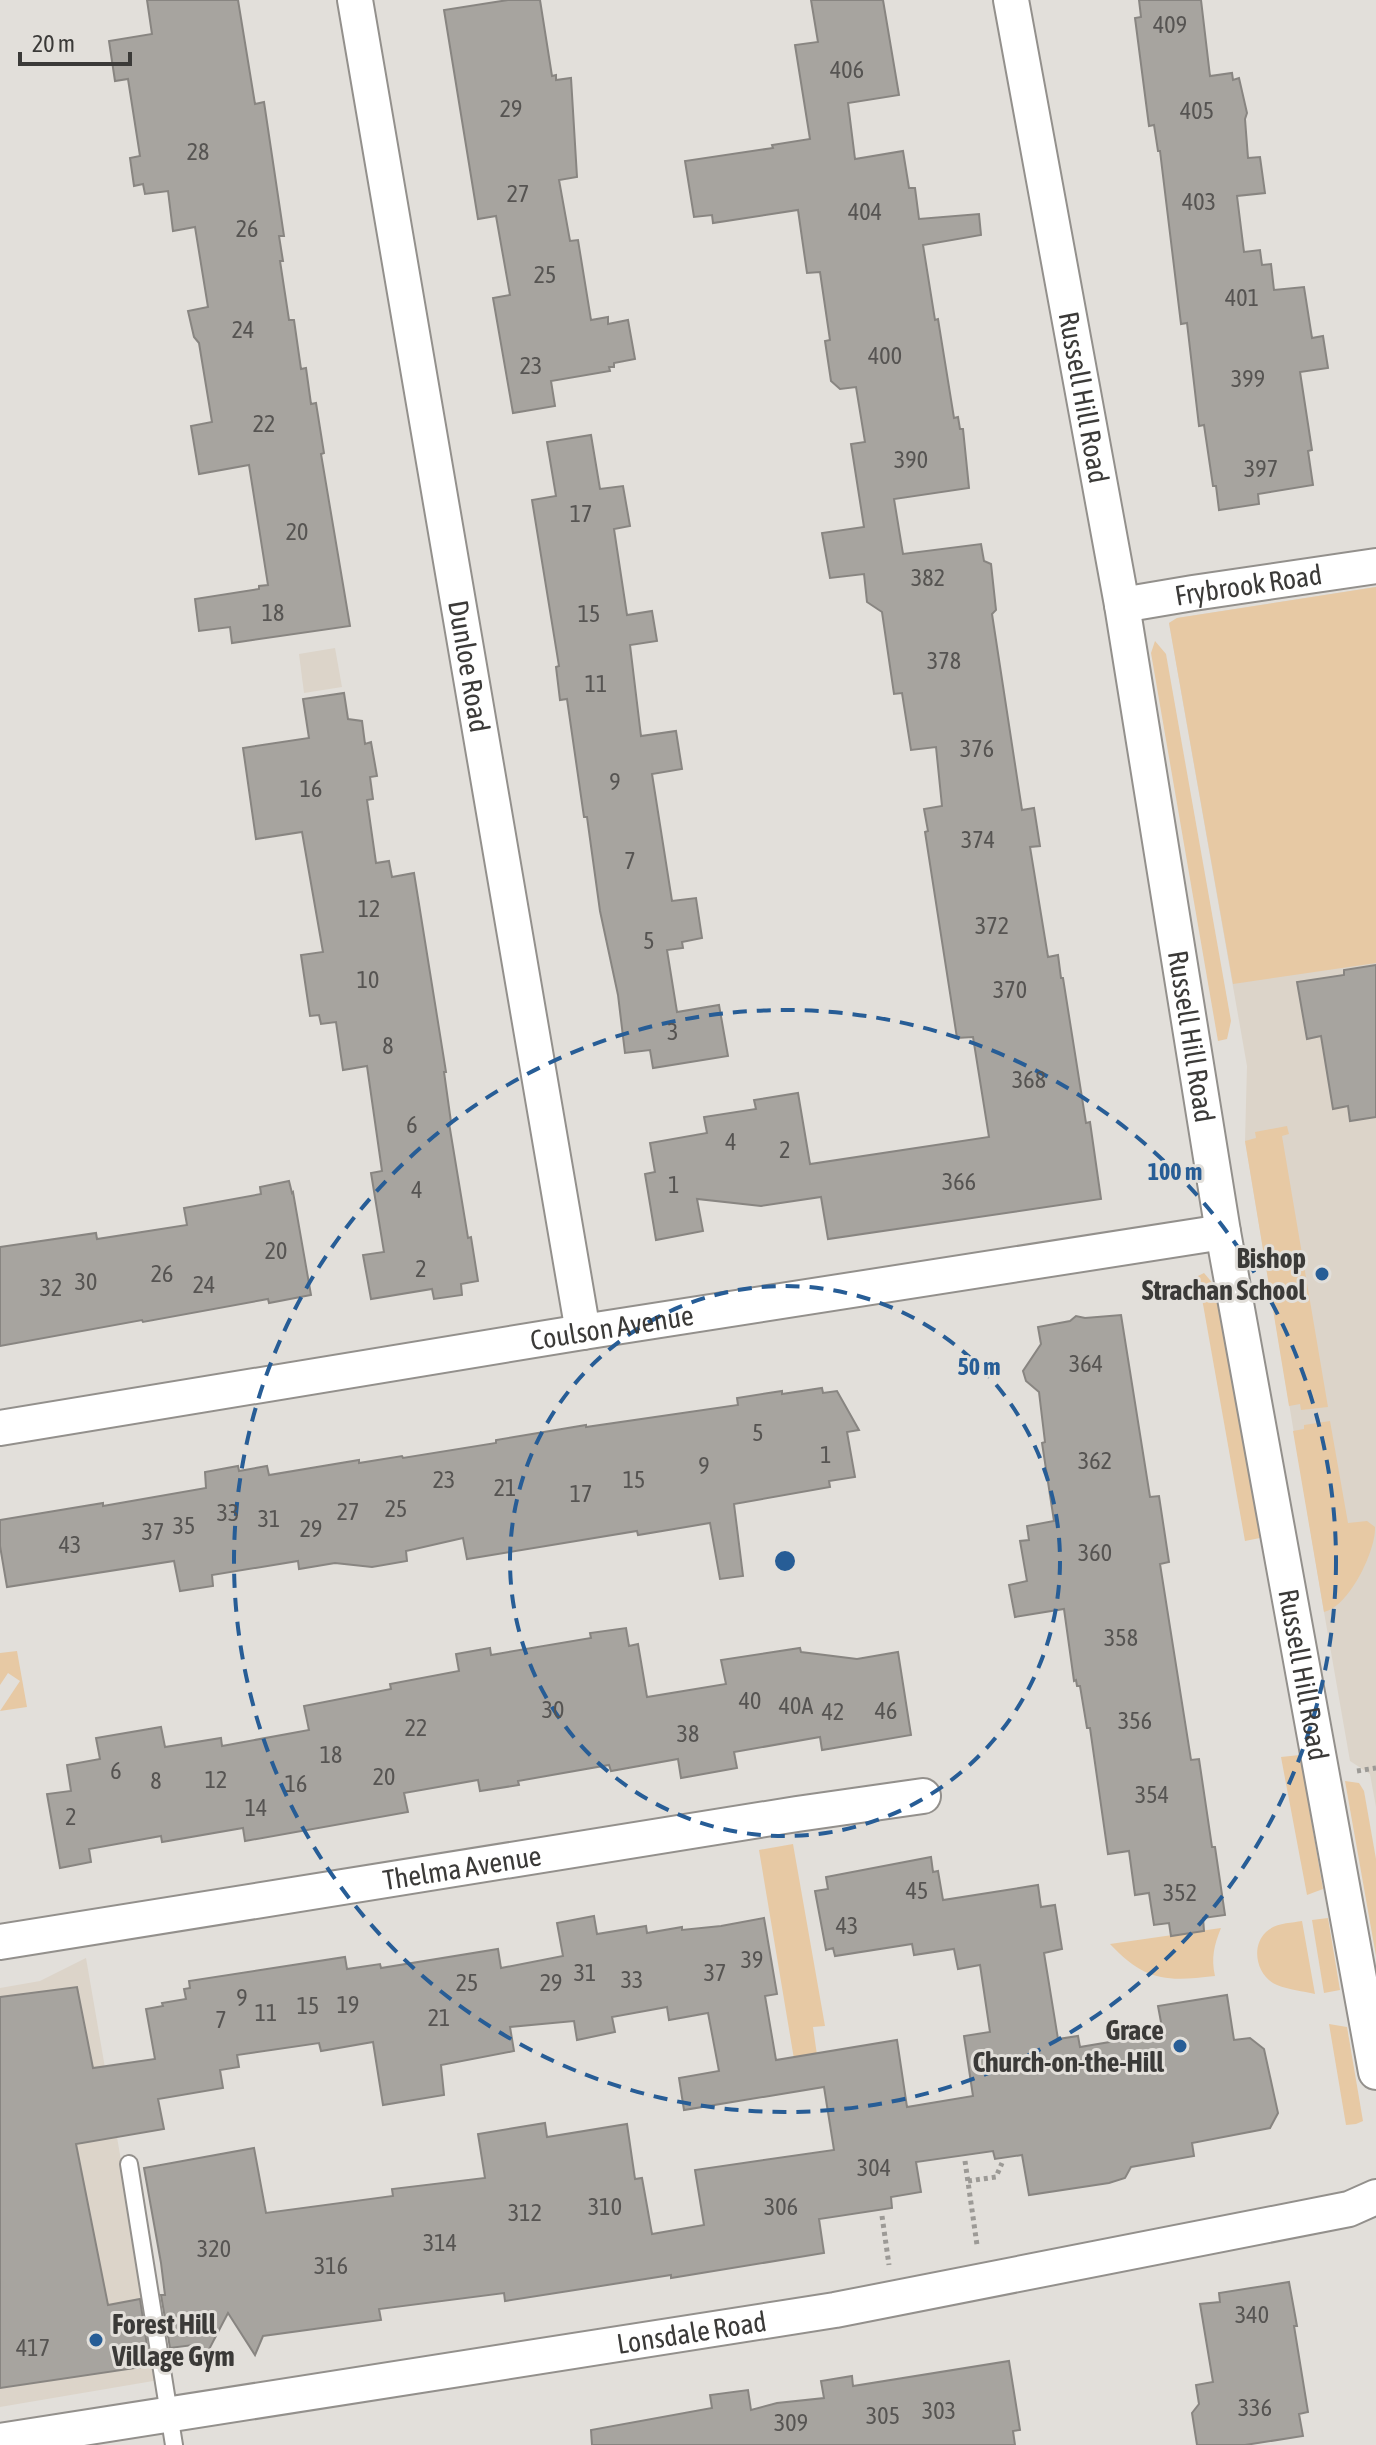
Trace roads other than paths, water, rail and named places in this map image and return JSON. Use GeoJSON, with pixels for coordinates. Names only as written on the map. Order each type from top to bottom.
{"type":"FeatureCollection","features":[{"type":"Feature","properties":{"kind":"street","name":"Dunloe Road"},"geometry":{"type":"LineString","coordinates":[[355,0],[583,1332]]}},
{"type":"Feature","properties":{"kind":"street","name":"Russell Hill Road"},"geometry":{"type":"LineString","coordinates":[[1011,0],[1122,605],[1223,1232],[1376,2072]]}},
{"type":"Feature","properties":{"kind":"street","name":"Frybrook Road"},"geometry":{"type":"LineString","coordinates":[[1122,605],[1376,566]]}},
{"type":"Feature","properties":{"kind":"street","name":"Coulson Avenue"},"geometry":{"type":"LineString","coordinates":[[0,1428],[583,1332],[1223,1232]]}},
{"type":"Feature","properties":{"kind":"street","name":"Thelma Avenue"},"geometry":{"type":"LineString","coordinates":[[0,1942],[923,1796]]}},
{"type":"Feature","properties":{"kind":"street","name":"Lonsdale Road"},"geometry":{"type":"LineString","coordinates":[[0,2441],[171,2429],[835,2310],[1349,2209],[1376,2197]]}},
{"type":"Feature","properties":{"kind":"lane"},"geometry":{"type":"LineString","coordinates":[[129,2164],[171,2429]]}},
{"type":"Feature","properties":{"kind":"place","name":"Bishop Strachan School"},"geometry":{"type":"Point","coordinates":[1322,1274]}},
{"type":"Feature","properties":{"kind":"place","name":"Grace Church-on-the-Hill"},"geometry":{"type":"Point","coordinates":[1180,2046]}},
{"type":"Feature","properties":{"kind":"place","name":"Forest Hill Village Gym"},"geometry":{"type":"Point","coordinates":[96,2340]}}]}
